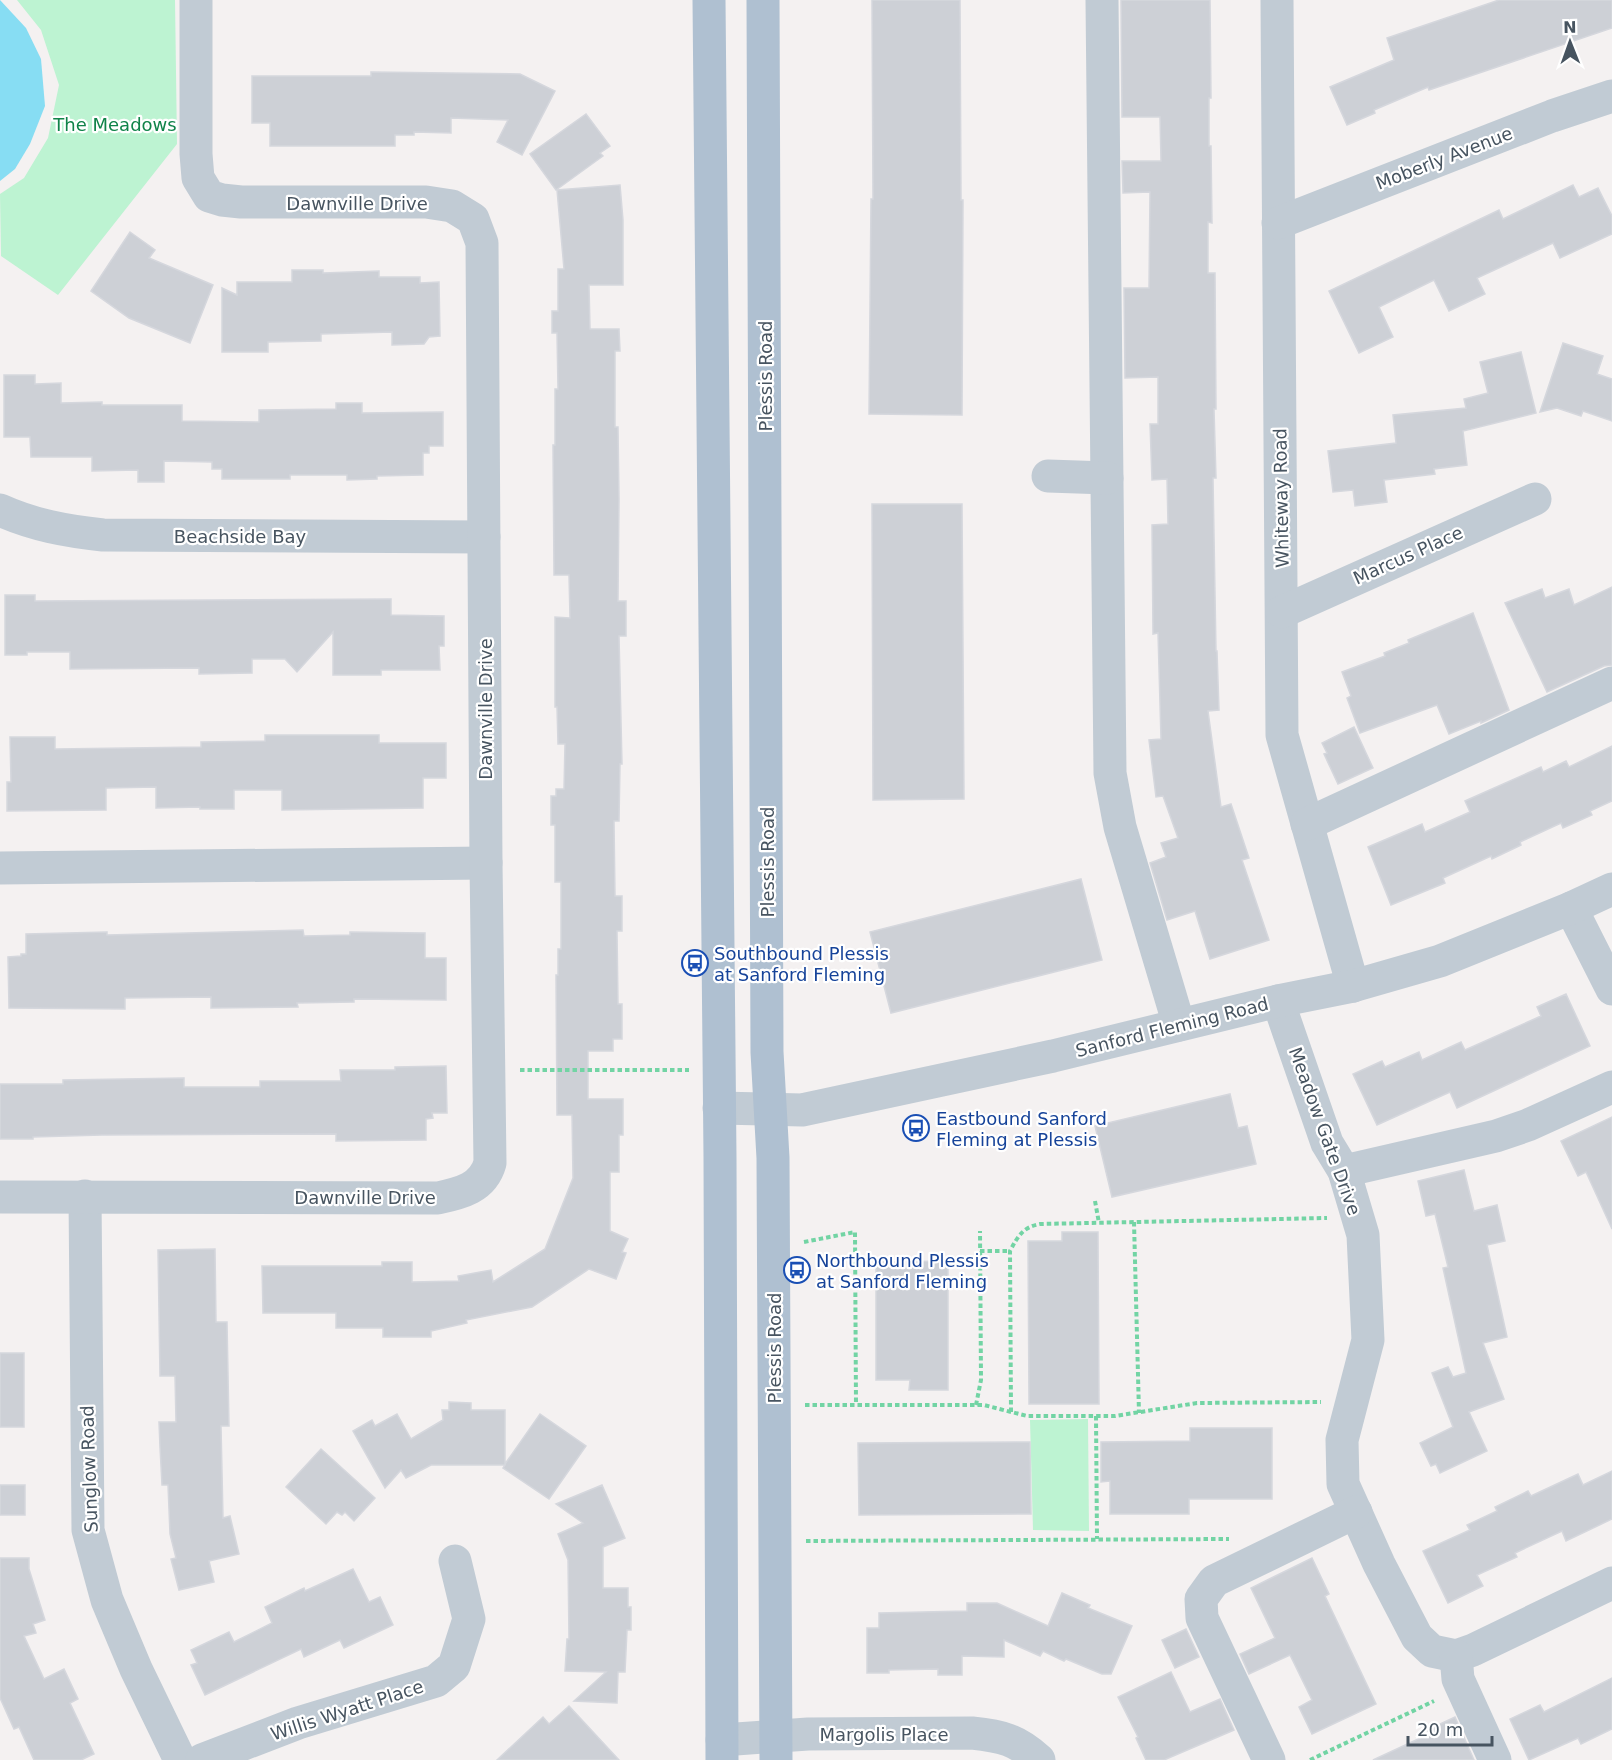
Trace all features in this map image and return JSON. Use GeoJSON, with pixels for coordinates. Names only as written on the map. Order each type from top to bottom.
{"type":"FeatureCollection","features":[{"type":"Feature","properties":{"kind":"main road"},"geometry":{"type":"LineString","coordinates":[[709,0],[722,1750]]}},
{"type":"Feature","properties":{"kind":"main road","name":"Plessis Road"},"geometry":{"type":"LineString","coordinates":[[763,0],[766,1052],[768,1110],[773,1158],[776,1749]]}},
{"type":"Feature","properties":{"kind":"street","name":"Dawnville Drive"},"geometry":{"type":"LineString","coordinates":[[0,1197],[438,1198],[462,1193],[476,1185],[487,1174],[490,1163],[482,243],[472,219],[452,206],[426,202],[241,202],[209,196],[198,178],[196,154],[196,0]]}},
{"type":"Feature","properties":{"kind":"street"},"geometry":{"type":"LineString","coordinates":[[1102,0],[1110,773],[1120,827],[1179,1025]]}},
{"type":"Feature","properties":{"kind":"street","name":"Whiteway Road"},"geometry":{"type":"LineString","coordinates":[[1277,0],[1282,735],[1353,986]]}},
{"type":"Feature","properties":{"kind":"street","name":"Moberly Avenue"},"geometry":{"type":"LineString","coordinates":[[1278,224],[1508,133],[1612,96]]}},
{"type":"Feature","properties":{"kind":"street"},"geometry":{"type":"LineString","coordinates":[[1048,476],[1107,478]]}},
{"type":"Feature","properties":{"kind":"street","name":"Marcus Place"},"geometry":{"type":"LineString","coordinates":[[1282,612],[1535,499]]}},
{"type":"Feature","properties":{"kind":"street","name":"Beachside Bay"},"geometry":{"type":"LineString","coordinates":[[0,510],[18,518],[63,531],[103,535],[484,537]]}},
{"type":"Feature","properties":{"kind":"street"},"geometry":{"type":"LineString","coordinates":[[1307,824],[1612,683]]}},
{"type":"Feature","properties":{"kind":"street"},"geometry":{"type":"LineString","coordinates":[[0,868],[486,863]]}},
{"type":"Feature","properties":{"kind":"street","name":"Sanford Fleming Road"},"geometry":{"type":"LineString","coordinates":[[719,1108],[802,1110],[1053,1056],[1278,1001],[1353,986],[1440,961],[1571,908],[1612,888]]}},
{"type":"Feature","properties":{"kind":"street"},"geometry":{"type":"LineString","coordinates":[[1571,908],[1612,989]]}},
{"type":"Feature","properties":{"kind":"street","name":"Meadow Gate Drive"},"geometry":{"type":"LineString","coordinates":[[1278,1001],[1327,1143],[1344,1172],[1363,1234],[1368,1340],[1342,1440],[1343,1484],[1379,1564],[1417,1637],[1432,1651],[1456,1656]]}},
{"type":"Feature","properties":{"kind":"street"},"geometry":{"type":"LineString","coordinates":[[1344,1172],[1496,1136],[1528,1125],[1612,1087]]}},
{"type":"Feature","properties":{"kind":"street","name":"Sunglow Road"},"geometry":{"type":"LineString","coordinates":[[85,1196],[88,1530],[107,1600],[136,1669],[180,1760]]}},
{"type":"Feature","properties":{"kind":"street"},"geometry":{"type":"LineString","coordinates":[[1269,1760],[1202,1618],[1201,1599],[1214,1581],[1356,1512]]}},
{"type":"Feature","properties":{"kind":"street","name":"Willis Wyatt Place"},"geometry":{"type":"LineString","coordinates":[[202,1760],[298,1723],[436,1682],[454,1666],[469,1619],[455,1561]]}},
{"type":"Feature","properties":{"kind":"street"},"geometry":{"type":"LineString","coordinates":[[1495,1760],[1458,1678],[1456,1656],[1612,1583]]}},
{"type":"Feature","properties":{"kind":"street","name":"Margolis Place"},"geometry":{"type":"LineString","coordinates":[[722,1750],[776,1749],[808,1734],[972,1733],[995,1736],[1024,1746],[1039,1760]]}},
{"type":"Feature","properties":{"kind":"path"},"geometry":{"type":"LineString","coordinates":[[489,1070],[690,1070]]}},
{"type":"Feature","properties":{"kind":"path"},"geometry":{"type":"LineString","coordinates":[[1095,1202],[1099,1223]]}},
{"type":"Feature","properties":{"kind":"path"},"geometry":{"type":"LineString","coordinates":[[1011,1412],[1010,1251],[1018,1235],[1028,1226],[1358,1217]]}},
{"type":"Feature","properties":{"kind":"path"},"geometry":{"type":"LineString","coordinates":[[1134,1222],[1139,1413]]}},
{"type":"Feature","properties":{"kind":"path"},"geometry":{"type":"LineString","coordinates":[[976,1405],[981,1380],[980,1230]]}},
{"type":"Feature","properties":{"kind":"path"},"geometry":{"type":"LineString","coordinates":[[804,1242],[855,1232],[856,1405]]}},
{"type":"Feature","properties":{"kind":"path"},"geometry":{"type":"LineString","coordinates":[[980,1251],[1010,1251]]}},
{"type":"Feature","properties":{"kind":"path"},"geometry":{"type":"LineString","coordinates":[[805,1405],[984,1405],[1027,1416],[1115,1416],[1197,1403],[1352,1402]]}},
{"type":"Feature","properties":{"kind":"path"},"geometry":{"type":"LineString","coordinates":[[1096,1416],[1097,1539]]}},
{"type":"Feature","properties":{"kind":"path"},"geometry":{"type":"LineString","coordinates":[[806,1541],[1232,1539]]}},
{"type":"Feature","properties":{"kind":"path"},"geometry":{"type":"LineString","coordinates":[[1310,1760],[1462,1687]]}},
{"type":"Feature","properties":{"kind":"green space","name":"The Meadows"},"geometry":{"type":"Polygon","coordinates":[[[17,0],[175,0],[177,144],[58,295],[1,256],[0,194],[24,178],[48,138],[59,85],[41,30],[17,0]]]}},
{"type":"Feature","properties":{"kind":"green space"},"geometry":{"type":"Polygon","coordinates":[[[1088,1419],[1089,1531],[1033,1530],[1030,1420],[1088,1419]]]}},
{"type":"Feature","properties":{"kind":"water"},"geometry":{"type":"Polygon","coordinates":[[[0,0],[26,28],[41,59],[45,106],[30,144],[15,169],[0,181],[0,0]]]}},
{"type":"Feature","properties":{"kind":"building"},"geometry":{"type":"Polygon","coordinates":[[[872,0],[960,0],[961,200],[963,200],[962,415],[869,414],[871,199],[873,199],[872,0]]]}},
{"type":"Feature","properties":{"kind":"building"},"geometry":{"type":"Polygon","coordinates":[[[1121,0],[1210,0],[1209,146],[1211,146],[1212,223],[1208,222],[1208,273],[1215,273],[1216,478],[1213,478],[1219,710],[1208,711],[1221,807],[1231,804],[1249,858],[1242,860],[1269,940],[1210,959],[1195,911],[1167,920],[1150,863],[1166,857],[1161,843],[1178,838],[1163,796],[1156,797],[1149,740],[1161,739],[1158,633],[1153,634],[1152,525],[1168,524],[1167,479],[1152,480],[1150,424],[1158,424],[1158,377],[1125,378],[1124,288],[1149,288],[1150,192],[1123,193],[1122,161],[1161,161],[1160,117],[1122,117],[1121,0]]]}},
{"type":"Feature","properties":{"kind":"building"},"geometry":{"type":"Polygon","coordinates":[[[1499,0],[1612,0],[1612,28],[1429,90],[1428,87],[1374,110],[1375,113],[1347,125],[1330,87],[1394,60],[1387,38],[1499,0]]]}},
{"type":"Feature","properties":{"kind":"building"},"geometry":{"type":"Polygon","coordinates":[[[371,72],[520,74],[555,91],[522,155],[497,142],[508,120],[451,118],[451,133],[414,132],[414,135],[395,135],[395,146],[270,146],[270,123],[252,123],[252,76],[371,76],[371,72]]]}},
{"type":"Feature","properties":{"kind":"building"},"geometry":{"type":"Polygon","coordinates":[[[586,114],[610,146],[600,153],[603,156],[556,190],[530,154],[586,114]]]}},
{"type":"Feature","properties":{"kind":"building"},"geometry":{"type":"Polygon","coordinates":[[[620,185],[623,220],[623,285],[589,285],[590,329],[619,329],[620,351],[615,351],[615,427],[618,427],[619,499],[618,601],[626,601],[626,636],[619,636],[622,764],[620,764],[619,821],[614,821],[615,896],[622,896],[622,931],[617,931],[618,1004],[622,1004],[622,1039],[613,1039],[613,1051],[588,1051],[588,1099],[623,1099],[623,1135],[619,1135],[619,1172],[610,1172],[610,1231],[628,1239],[622,1252],[626,1253],[616,1279],[589,1269],[532,1307],[466,1320],[467,1323],[431,1331],[431,1337],[383,1337],[383,1328],[336,1328],[336,1313],[263,1313],[262,1266],[382,1266],[382,1262],[412,1262],[412,1282],[459,1281],[458,1276],[491,1270],[493,1282],[545,1249],[573,1178],[572,1115],[557,1115],[556,975],[558,975],[558,949],[561,949],[561,882],[555,882],[555,825],[551,825],[551,796],[556,796],[556,789],[564,789],[565,744],[558,744],[557,707],[555,707],[555,617],[570,618],[569,575],[554,575],[553,445],[555,445],[555,389],[558,389],[557,333],[552,333],[552,311],[558,311],[558,269],[564,269],[557,190],[620,185]]]}},
{"type":"Feature","properties":{"kind":"building"},"geometry":{"type":"Polygon","coordinates":[[[1573,185],[1579,197],[1598,188],[1612,216],[1612,234],[1560,258],[1553,243],[1477,278],[1485,294],[1449,311],[1434,280],[1379,307],[1393,337],[1359,353],[1329,291],[1499,210],[1503,219],[1573,185]]]}},
{"type":"Feature","properties":{"kind":"building"},"geometry":{"type":"Polygon","coordinates":[[[130,232],[155,250],[149,258],[213,285],[190,343],[129,318],[91,291],[130,232]]]}},
{"type":"Feature","properties":{"kind":"building"},"geometry":{"type":"Polygon","coordinates":[[[292,270],[323,270],[323,273],[379,271],[379,277],[420,277],[420,283],[439,282],[440,336],[429,337],[424,344],[392,345],[392,332],[321,334],[321,341],[268,342],[268,352],[222,352],[222,288],[237,295],[237,282],[292,282],[292,270]]]}},
{"type":"Feature","properties":{"kind":"building"},"geometry":{"type":"Polygon","coordinates":[[[1563,343],[1603,356],[1597,374],[1612,379],[1612,421],[1583,411],[1581,416],[1557,408],[1540,412],[1563,343]]]}},
{"type":"Feature","properties":{"kind":"building"},"geometry":{"type":"Polygon","coordinates":[[[1521,352],[1536,413],[1463,431],[1467,465],[1434,469],[1435,474],[1384,480],[1387,502],[1355,506],[1353,490],[1333,492],[1328,451],[1396,443],[1393,415],[1466,408],[1464,399],[1488,393],[1480,362],[1521,352]]]}},
{"type":"Feature","properties":{"kind":"building"},"geometry":{"type":"Polygon","coordinates":[[[4,375],[35,375],[35,384],[61,383],[61,403],[182,405],[182,421],[259,422],[259,410],[336,409],[336,403],[362,403],[362,413],[443,412],[443,446],[429,446],[429,453],[423,453],[423,475],[377,476],[377,479],[347,480],[347,475],[290,475],[290,479],[222,479],[222,469],[212,469],[212,462],[164,461],[164,482],[138,482],[138,470],[92,471],[92,457],[31,457],[30,437],[4,437],[4,375]]]}},
{"type":"Feature","properties":{"kind":"building"},"geometry":{"type":"Polygon","coordinates":[[[872,504],[962,504],[964,799],[873,800],[872,504]]]}},
{"type":"Feature","properties":{"kind":"building"},"geometry":{"type":"Polygon","coordinates":[[[1612,587],[1612,665],[1604,666],[1547,692],[1505,603],[1542,589],[1545,598],[1569,589],[1574,605],[1612,587]]]}},
{"type":"Feature","properties":{"kind":"building"},"geometry":{"type":"Polygon","coordinates":[[[5,595],[35,595],[35,601],[391,599],[391,615],[444,616],[444,646],[439,646],[440,670],[381,670],[381,675],[333,675],[333,632],[297,672],[285,659],[252,659],[252,673],[199,674],[199,668],[70,669],[70,652],[27,652],[27,655],[5,655],[5,595]]]}},
{"type":"Feature","properties":{"kind":"building"},"geometry":{"type":"Polygon","coordinates":[[[1473,613],[1509,710],[1449,734],[1437,705],[1360,733],[1347,698],[1351,696],[1342,672],[1385,656],[1384,653],[1409,643],[1408,640],[1473,613]]]}},
{"type":"Feature","properties":{"kind":"building"},"geometry":{"type":"Polygon","coordinates":[[[1354,727],[1373,768],[1338,784],[1324,754],[1327,753],[1322,743],[1354,727]]]}},
{"type":"Feature","properties":{"kind":"building"},"geometry":{"type":"Polygon","coordinates":[[[265,735],[379,735],[379,743],[446,743],[446,778],[423,778],[423,808],[282,810],[282,790],[234,790],[234,809],[156,808],[156,787],[106,788],[106,810],[7,811],[7,782],[11,782],[10,737],[55,737],[55,749],[201,747],[201,742],[265,741],[265,735]]]}},
{"type":"Feature","properties":{"kind":"building"},"geometry":{"type":"Polygon","coordinates":[[[1612,746],[1612,801],[1590,811],[1592,815],[1563,828],[1561,823],[1520,842],[1521,845],[1492,859],[1491,856],[1443,878],[1445,883],[1391,905],[1368,847],[1422,824],[1425,832],[1470,812],[1465,801],[1541,767],[1543,772],[1566,761],[1569,767],[1612,746]]]}},
{"type":"Feature","properties":{"kind":"building"},"geometry":{"type":"Polygon","coordinates":[[[1081,879],[1102,960],[891,1013],[870,932],[1081,879]]]}},
{"type":"Feature","properties":{"kind":"building"},"geometry":{"type":"Polygon","coordinates":[[[303,930],[304,936],[350,935],[350,932],[425,933],[425,958],[446,958],[446,1000],[354,999],[354,1002],[297,1003],[298,1007],[211,1008],[211,997],[125,998],[125,1009],[9,1008],[8,957],[26,954],[26,934],[107,932],[107,935],[303,930]]]}},
{"type":"Feature","properties":{"kind":"building"},"geometry":{"type":"Polygon","coordinates":[[[1566,994],[1590,1046],[1457,1108],[1450,1092],[1377,1125],[1353,1074],[1382,1061],[1385,1067],[1419,1052],[1422,1060],[1461,1042],[1465,1050],[1541,1016],[1537,1007],[1566,994]]]}},
{"type":"Feature","properties":{"kind":"building"},"geometry":{"type":"Polygon","coordinates":[[[446,1066],[447,1113],[432,1113],[433,1118],[426,1119],[426,1140],[336,1141],[336,1134],[102,1135],[0,1139],[0,1084],[63,1084],[63,1080],[184,1078],[184,1087],[260,1087],[260,1081],[341,1081],[340,1070],[395,1070],[395,1067],[446,1066]]]}},
{"type":"Feature","properties":{"kind":"building"},"geometry":{"type":"Polygon","coordinates":[[[1230,1094],[1238,1128],[1247,1126],[1256,1164],[1112,1197],[1095,1126],[1230,1094]]]}},
{"type":"Feature","properties":{"kind":"building"},"geometry":{"type":"Polygon","coordinates":[[[1612,1117],[1612,1229],[1586,1172],[1578,1176],[1561,1141],[1612,1117]]]}},
{"type":"Feature","properties":{"kind":"building"},"geometry":{"type":"Polygon","coordinates":[[[1464,1170],[1474,1211],[1497,1205],[1505,1241],[1487,1245],[1507,1337],[1483,1343],[1504,1399],[1469,1412],[1487,1451],[1440,1473],[1436,1464],[1431,1466],[1420,1443],[1453,1427],[1432,1373],[1448,1367],[1453,1377],[1466,1373],[1443,1268],[1448,1267],[1435,1214],[1426,1216],[1418,1181],[1464,1170]]]}},
{"type":"Feature","properties":{"kind":"building"},"geometry":{"type":"Polygon","coordinates":[[[1062,1232],[1098,1232],[1099,1404],[1029,1404],[1028,1241],[1062,1241],[1062,1232]]]}},
{"type":"Feature","properties":{"kind":"building"},"geometry":{"type":"Polygon","coordinates":[[[215,1249],[216,1322],[227,1322],[229,1426],[221,1426],[223,1518],[230,1516],[239,1554],[209,1561],[214,1582],[179,1590],[171,1559],[176,1558],[170,1534],[168,1485],[162,1485],[159,1422],[176,1422],[175,1376],[160,1376],[158,1250],[215,1249]]]}},
{"type":"Feature","properties":{"kind":"building"},"geometry":{"type":"Polygon","coordinates":[[[948,1261],[948,1390],[909,1390],[910,1380],[876,1380],[876,1262],[948,1261]]]}},
{"type":"Feature","properties":{"kind":"building"},"geometry":{"type":"Polygon","coordinates":[[[0,1353],[24,1353],[24,1427],[0,1427],[0,1353]]]}},
{"type":"Feature","properties":{"kind":"building"},"geometry":{"type":"Polygon","coordinates":[[[449,1402],[471,1403],[471,1410],[505,1410],[505,1464],[540,1414],[586,1446],[549,1499],[503,1468],[505,1465],[431,1465],[406,1478],[401,1470],[385,1488],[353,1431],[372,1420],[375,1426],[397,1414],[411,1439],[443,1420],[442,1410],[449,1410],[449,1402]]]}},
{"type":"Feature","properties":{"kind":"building"},"geometry":{"type":"Polygon","coordinates":[[[1190,1428],[1272,1428],[1272,1499],[1189,1499],[1189,1514],[1110,1514],[1110,1481],[1101,1482],[1101,1442],[1190,1441],[1190,1428]]]}},
{"type":"Feature","properties":{"kind":"building"},"geometry":{"type":"Polygon","coordinates":[[[1030,1442],[1031,1514],[859,1515],[858,1443],[1030,1442]]]}},
{"type":"Feature","properties":{"kind":"building"},"geometry":{"type":"Polygon","coordinates":[[[321,1449],[375,1498],[354,1521],[345,1512],[342,1515],[337,1512],[326,1524],[286,1487],[321,1449]]]}},
{"type":"Feature","properties":{"kind":"building"},"geometry":{"type":"Polygon","coordinates":[[[1612,1471],[1612,1519],[1566,1541],[1562,1531],[1515,1553],[1517,1557],[1477,1575],[1483,1586],[1448,1603],[1423,1551],[1470,1530],[1467,1525],[1497,1511],[1495,1507],[1528,1491],[1531,1496],[1578,1474],[1583,1485],[1612,1471]]]}},
{"type":"Feature","properties":{"kind":"building"},"geometry":{"type":"Polygon","coordinates":[[[0,1485],[25,1485],[25,1515],[0,1515],[0,1485]]]}},
{"type":"Feature","properties":{"kind":"building"},"geometry":{"type":"Polygon","coordinates":[[[602,1485],[625,1538],[603,1547],[603,1588],[628,1588],[628,1607],[631,1607],[631,1630],[627,1630],[625,1672],[618,1672],[617,1703],[574,1701],[606,1672],[565,1671],[567,1639],[569,1639],[568,1560],[558,1534],[583,1523],[556,1504],[602,1485]]]}},
{"type":"Feature","properties":{"kind":"building"},"geometry":{"type":"Polygon","coordinates":[[[0,1558],[29,1558],[29,1569],[45,1620],[33,1624],[36,1633],[24,1636],[44,1679],[64,1669],[78,1699],[70,1703],[94,1754],[81,1760],[34,1760],[19,1727],[14,1729],[0,1698],[0,1558]]]}},
{"type":"Feature","properties":{"kind":"building"},"geometry":{"type":"Polygon","coordinates":[[[1312,1558],[1329,1594],[1325,1596],[1376,1704],[1312,1734],[1299,1707],[1312,1700],[1290,1655],[1249,1674],[1240,1654],[1275,1638],[1251,1588],[1312,1558]]]}},
{"type":"Feature","properties":{"kind":"building"},"geometry":{"type":"Polygon","coordinates":[[[353,1569],[369,1602],[380,1597],[393,1625],[344,1648],[340,1640],[304,1657],[301,1649],[205,1695],[191,1665],[197,1663],[191,1650],[229,1632],[234,1642],[272,1623],[265,1607],[304,1588],[305,1591],[353,1569]]]}},
{"type":"Feature","properties":{"kind":"building"},"geometry":{"type":"Polygon","coordinates":[[[1062,1593],[1090,1605],[1088,1608],[1132,1626],[1111,1674],[1102,1674],[1043,1651],[1040,1656],[1004,1640],[1004,1657],[962,1656],[962,1675],[938,1675],[938,1669],[867,1673],[867,1628],[879,1628],[879,1613],[967,1611],[967,1603],[997,1603],[1048,1626],[1062,1593]]]}},
{"type":"Feature","properties":{"kind":"building"},"geometry":{"type":"Polygon","coordinates":[[[1186,1629],[1199,1657],[1175,1668],[1162,1640],[1186,1629]]]}},
{"type":"Feature","properties":{"kind":"building"},"geometry":{"type":"Polygon","coordinates":[[[1171,1672],[1190,1712],[1220,1699],[1234,1730],[1164,1760],[1146,1760],[1136,1738],[1138,1737],[1118,1697],[1171,1672]]]}},
{"type":"Feature","properties":{"kind":"building"},"geometry":{"type":"Polygon","coordinates":[[[1612,1678],[1612,1729],[1581,1744],[1578,1738],[1529,1760],[1510,1719],[1540,1705],[1544,1712],[1612,1678]]]}},
{"type":"Feature","properties":{"kind":"building"},"geometry":{"type":"Polygon","coordinates":[[[569,1706],[619,1760],[497,1760],[543,1717],[549,1724],[569,1706]]]}},
{"type":"Feature","properties":{"kind":"building"},"geometry":{"type":"Polygon","coordinates":[[[1455,1717],[1474,1760],[1373,1760],[1429,1734],[1427,1730],[1455,1717]]]}},
{"type":"Feature","properties":{"kind":"place","name":"Southbound Plessis at Sanford Fleming"},"geometry":{"type":"Point","coordinates":[695,963]}},
{"type":"Feature","properties":{"kind":"place","name":"Eastbound Sanford Fleming at Plessis"},"geometry":{"type":"Point","coordinates":[916,1128]}},
{"type":"Feature","properties":{"kind":"place","name":"Northbound Plessis at Sanford Fleming"},"geometry":{"type":"Point","coordinates":[797,1270]}}]}
